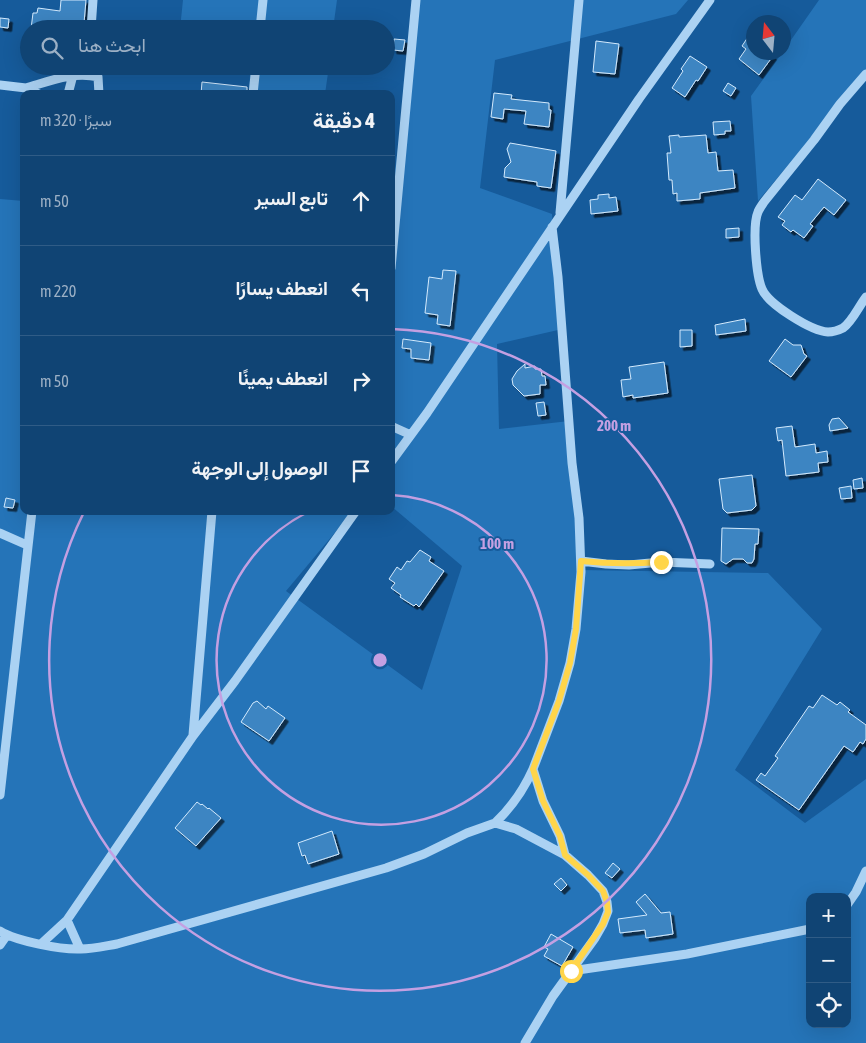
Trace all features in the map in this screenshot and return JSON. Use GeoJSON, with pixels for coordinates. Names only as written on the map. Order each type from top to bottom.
{"type":"FeatureCollection","features":[{"type":"Feature","properties":{"kind":"street"},"geometry":{"type":"LineString","coordinates":[[91,20],[93,0]]}},
{"type":"Feature","properties":{"kind":"street"},"geometry":{"type":"LineString","coordinates":[[261,20],[263,0]]}},
{"type":"Feature","properties":{"kind":"street"},"geometry":{"type":"LineString","coordinates":[[395,225],[416,0]]}},
{"type":"Feature","properties":{"kind":"street"},"geometry":{"type":"LineString","coordinates":[[559,216],[580,0]]}},
{"type":"Feature","properties":{"kind":"street"},"geometry":{"type":"LineString","coordinates":[[395,457],[638,99],[710,0]]}},
{"type":"Feature","properties":{"kind":"street"},"geometry":{"type":"LineString","coordinates":[[866,74],[840,104],[814,140],[764,202],[758,212],[756,224],[758,276],[762,290],[768,299],[796,319],[817,329],[828,332],[836,331],[845,326],[866,297]]}},
{"type":"Feature","properties":{"kind":"street"},"geometry":{"type":"LineString","coordinates":[[26,88],[72,75],[69,90]]}},
{"type":"Feature","properties":{"kind":"street"},"geometry":{"type":"LineString","coordinates":[[92,75],[98,77],[99,90]]}},
{"type":"Feature","properties":{"kind":"street"},"geometry":{"type":"LineString","coordinates":[[253,90],[255,75]]}},
{"type":"Feature","properties":{"kind":"street"},"geometry":{"type":"LineString","coordinates":[[0,85],[30,90]]}},
{"type":"Feature","properties":{"kind":"street"},"geometry":{"type":"LineString","coordinates":[[0,945],[4,933],[41,944],[80,949],[117,944],[142,938],[386,868],[424,854],[467,833],[495,823],[509,810],[533,769],[559,701],[570,663],[576,629],[581,561],[579,518],[572,463],[563,327],[552,227]]}},
{"type":"Feature","properties":{"kind":"street"},"geometry":{"type":"LineString","coordinates":[[395,428],[411,435]]}},
{"type":"Feature","properties":{"kind":"street"},"geometry":{"type":"LineString","coordinates":[[0,795],[31,515]]}},
{"type":"Feature","properties":{"kind":"street"},"geometry":{"type":"LineString","coordinates":[[193,736],[212,515]]}},
{"type":"Feature","properties":{"kind":"street"},"geometry":{"type":"LineString","coordinates":[[41,944],[67,920],[193,736],[235,681],[353,515]]}},
{"type":"Feature","properties":{"kind":"street"},"geometry":{"type":"LineString","coordinates":[[0,533],[27,545]]}},
{"type":"Feature","properties":{"kind":"street"},"geometry":{"type":"LineString","coordinates":[[581,561],[629,565],[661,562],[710,564]]}},
{"type":"Feature","properties":{"kind":"street"},"geometry":{"type":"LineString","coordinates":[[533,769],[543,801],[560,836],[565,855]]}},
{"type":"Feature","properties":{"kind":"street"},"geometry":{"type":"LineString","coordinates":[[495,823],[516,829],[565,855],[603,891],[607,902],[608,912],[596,938],[553,996],[525,1043]]}},
{"type":"Feature","properties":{"kind":"street"},"geometry":{"type":"LineString","coordinates":[[851,899],[866,872]]}},
{"type":"Feature","properties":{"kind":"street"},"geometry":{"type":"LineString","coordinates":[[67,920],[80,949]]}},
{"type":"Feature","properties":{"kind":"street"},"geometry":{"type":"LineString","coordinates":[[571,971],[687,954],[806,930]]}},
{"type":"Feature","properties":{"kind":"shaded area"},"geometry":{"type":"Polygon","coordinates":[[[183,0],[337,0],[334,20],[181,20],[183,0]]]}},
{"type":"Feature","properties":{"kind":"shaded area"},"geometry":{"type":"Polygon","coordinates":[[[419,0],[688,0],[676,14],[495,60],[480,188],[552,214],[558,330],[497,344],[499,429],[569,421],[580,570],[768,573],[822,629],[735,770],[805,823],[866,779],[866,1043],[0,1043],[0,199],[20,201],[20,515],[350,515],[286,591],[422,690],[462,566],[395,509],[395,169],[419,0]]]}},
{"type":"Feature","properties":{"kind":"shaded area"},"geometry":{"type":"Polygon","coordinates":[[[819,0],[866,0],[866,72],[758,201],[751,96],[777,60],[791,60],[791,40],[819,0]]]}},
{"type":"Feature","properties":{"kind":"shaded area"},"geometry":{"type":"Polygon","coordinates":[[[250,75],[328,75],[326,90],[249,90],[250,75]]]}},
{"type":"Feature","properties":{"kind":"building"},"geometry":{"type":"Polygon","coordinates":[[[61,0],[86,0],[84,20],[32,20],[33,13],[37,13],[38,8],[60,11],[61,0]]]}},
{"type":"Feature","properties":{"kind":"building"},"geometry":{"type":"Polygon","coordinates":[[[0,18],[9,19],[8,28],[0,27],[0,18]]]}},
{"type":"Feature","properties":{"kind":"building"},"geometry":{"type":"Polygon","coordinates":[[[395,39],[405,40],[403,51],[395,50],[395,39]]]}},
{"type":"Feature","properties":{"kind":"building"},"geometry":{"type":"Polygon","coordinates":[[[746,40],[746,49],[742,46],[746,40]]]}},
{"type":"Feature","properties":{"kind":"building"},"geometry":{"type":"Polygon","coordinates":[[[596,41],[619,44],[615,74],[593,72],[596,41]]]}},
{"type":"Feature","properties":{"kind":"building"},"geometry":{"type":"Polygon","coordinates":[[[746,49],[746,60],[770,60],[759,75],[739,59],[746,49]]]}},
{"type":"Feature","properties":{"kind":"building"},"geometry":{"type":"Polygon","coordinates":[[[690,56],[707,67],[685,97],[672,88],[690,56]]]}},
{"type":"Feature","properties":{"kind":"building"},"geometry":{"type":"Polygon","coordinates":[[[202,82],[247,87],[247,90],[201,90],[202,82]]]}},
{"type":"Feature","properties":{"kind":"building"},"geometry":{"type":"Polygon","coordinates":[[[728,83],[736,88],[731,96],[723,91],[728,83]]]}},
{"type":"Feature","properties":{"kind":"building"},"geometry":{"type":"Polygon","coordinates":[[[494,93],[512,95],[511,99],[549,103],[549,110],[551,110],[549,127],[524,124],[526,111],[504,109],[503,119],[491,117],[494,93]]]}},
{"type":"Feature","properties":{"kind":"building"},"geometry":{"type":"Polygon","coordinates":[[[730,121],[731,131],[725,131],[725,134],[714,135],[713,122],[730,121]]]}},
{"type":"Feature","properties":{"kind":"building"},"geometry":{"type":"Polygon","coordinates":[[[679,135],[679,137],[706,135],[708,153],[716,152],[718,171],[733,170],[735,188],[700,193],[700,199],[677,201],[677,193],[673,194],[672,180],[669,180],[667,153],[671,153],[669,136],[679,135]]]}},
{"type":"Feature","properties":{"kind":"building"},"geometry":{"type":"Polygon","coordinates":[[[510,143],[556,151],[551,188],[537,186],[537,182],[504,177],[505,168],[511,162],[507,149],[510,143]]]}},
{"type":"Feature","properties":{"kind":"building"},"geometry":{"type":"Polygon","coordinates":[[[818,179],[846,200],[834,215],[824,207],[810,224],[813,226],[804,238],[782,225],[785,221],[778,217],[795,195],[802,200],[818,179]]]}},
{"type":"Feature","properties":{"kind":"building"},"geometry":{"type":"Polygon","coordinates":[[[609,194],[609,198],[616,197],[618,211],[591,214],[590,200],[598,199],[598,195],[609,194]]]}},
{"type":"Feature","properties":{"kind":"building"},"geometry":{"type":"Polygon","coordinates":[[[739,228],[739,237],[726,238],[726,229],[739,228]]]}},
{"type":"Feature","properties":{"kind":"building"},"geometry":{"type":"Polygon","coordinates":[[[443,270],[456,271],[450,326],[437,324],[438,315],[425,313],[429,277],[442,279],[443,270]]]}},
{"type":"Feature","properties":{"kind":"building"},"geometry":{"type":"Polygon","coordinates":[[[745,319],[746,331],[716,335],[715,325],[745,319]]]}},
{"type":"Feature","properties":{"kind":"building"},"geometry":{"type":"Polygon","coordinates":[[[680,330],[692,330],[692,346],[680,347],[680,330]]]}},
{"type":"Feature","properties":{"kind":"building"},"geometry":{"type":"Polygon","coordinates":[[[403,339],[431,343],[429,360],[411,358],[411,349],[402,348],[403,339]]]}},
{"type":"Feature","properties":{"kind":"building"},"geometry":{"type":"Polygon","coordinates":[[[785,339],[793,345],[801,345],[804,354],[807,356],[791,377],[769,361],[785,339]]]}},
{"type":"Feature","properties":{"kind":"building"},"geometry":{"type":"Polygon","coordinates":[[[664,362],[668,393],[633,398],[633,395],[623,397],[621,380],[631,379],[629,367],[664,362]]]}},
{"type":"Feature","properties":{"kind":"building"},"geometry":{"type":"Polygon","coordinates":[[[525,364],[525,368],[535,366],[535,369],[541,369],[542,376],[545,376],[546,385],[540,385],[540,394],[524,396],[513,385],[512,379],[525,364]]]}},
{"type":"Feature","properties":{"kind":"building"},"geometry":{"type":"Polygon","coordinates":[[[544,402],[546,415],[538,416],[536,403],[544,402]]]}},
{"type":"Feature","properties":{"kind":"building"},"geometry":{"type":"Polygon","coordinates":[[[839,418],[848,428],[830,431],[829,425],[832,419],[839,418]]]}},
{"type":"Feature","properties":{"kind":"building"},"geometry":{"type":"Polygon","coordinates":[[[792,426],[795,447],[815,444],[816,453],[827,451],[828,462],[818,463],[819,472],[786,476],[782,440],[778,441],[776,428],[792,426]]]}},
{"type":"Feature","properties":{"kind":"building"},"geometry":{"type":"Polygon","coordinates":[[[752,475],[756,506],[752,510],[727,513],[723,509],[719,479],[752,475]]]}},
{"type":"Feature","properties":{"kind":"building"},"geometry":{"type":"Polygon","coordinates":[[[862,478],[863,488],[854,489],[853,480],[862,478]]]}},
{"type":"Feature","properties":{"kind":"building"},"geometry":{"type":"Polygon","coordinates":[[[851,486],[852,498],[841,499],[839,488],[851,486]]]}},
{"type":"Feature","properties":{"kind":"building"},"geometry":{"type":"Polygon","coordinates":[[[6,498],[15,500],[13,508],[4,507],[6,498]]]}},
{"type":"Feature","properties":{"kind":"building"},"geometry":{"type":"Polygon","coordinates":[[[722,528],[759,529],[758,544],[755,544],[752,563],[747,563],[743,559],[733,559],[726,564],[721,561],[722,528]]]}},
{"type":"Feature","properties":{"kind":"building"},"geometry":{"type":"Polygon","coordinates":[[[420,550],[431,557],[429,561],[444,571],[419,607],[400,597],[401,595],[391,588],[395,583],[389,579],[397,567],[401,570],[407,561],[410,562],[420,550]]]}},
{"type":"Feature","properties":{"kind":"building"},"geometry":{"type":"Polygon","coordinates":[[[822,695],[837,705],[840,702],[850,710],[848,712],[866,725],[866,739],[863,744],[860,742],[853,752],[844,746],[799,810],[756,780],[761,773],[765,776],[778,758],[775,756],[809,706],[813,708],[822,695]]]}},
{"type":"Feature","properties":{"kind":"building"},"geometry":{"type":"Polygon","coordinates":[[[257,701],[266,709],[268,706],[285,718],[269,741],[241,722],[253,703],[257,701]]]}},
{"type":"Feature","properties":{"kind":"building"},"geometry":{"type":"Polygon","coordinates":[[[197,802],[209,808],[221,818],[196,846],[175,828],[197,802]]]}},
{"type":"Feature","properties":{"kind":"building"},"geometry":{"type":"Polygon","coordinates":[[[332,831],[339,854],[308,864],[305,855],[302,856],[298,843],[332,831]]]}},
{"type":"Feature","properties":{"kind":"building"},"geometry":{"type":"Polygon","coordinates":[[[613,863],[620,869],[612,878],[605,873],[613,863]]]}},
{"type":"Feature","properties":{"kind":"building"},"geometry":{"type":"Polygon","coordinates":[[[561,878],[567,885],[561,891],[554,884],[561,878]]]}},
{"type":"Feature","properties":{"kind":"building"},"geometry":{"type":"Polygon","coordinates":[[[645,894],[661,913],[670,912],[673,934],[646,938],[645,930],[620,933],[618,919],[647,915],[636,902],[645,894]]]}},
{"type":"Feature","properties":{"kind":"building"},"geometry":{"type":"Polygon","coordinates":[[[551,934],[573,947],[562,966],[544,956],[548,949],[544,947],[551,934]]]}},
{"type":"Feature","properties":{"kind":"route"},"geometry":{"type":"LineString","coordinates":[[571,971],[596,938],[608,912],[607,902],[603,891],[565,855],[560,836],[543,801],[533,769],[559,701],[570,663],[576,629],[581,561],[629,565],[661,562]]}}]}
